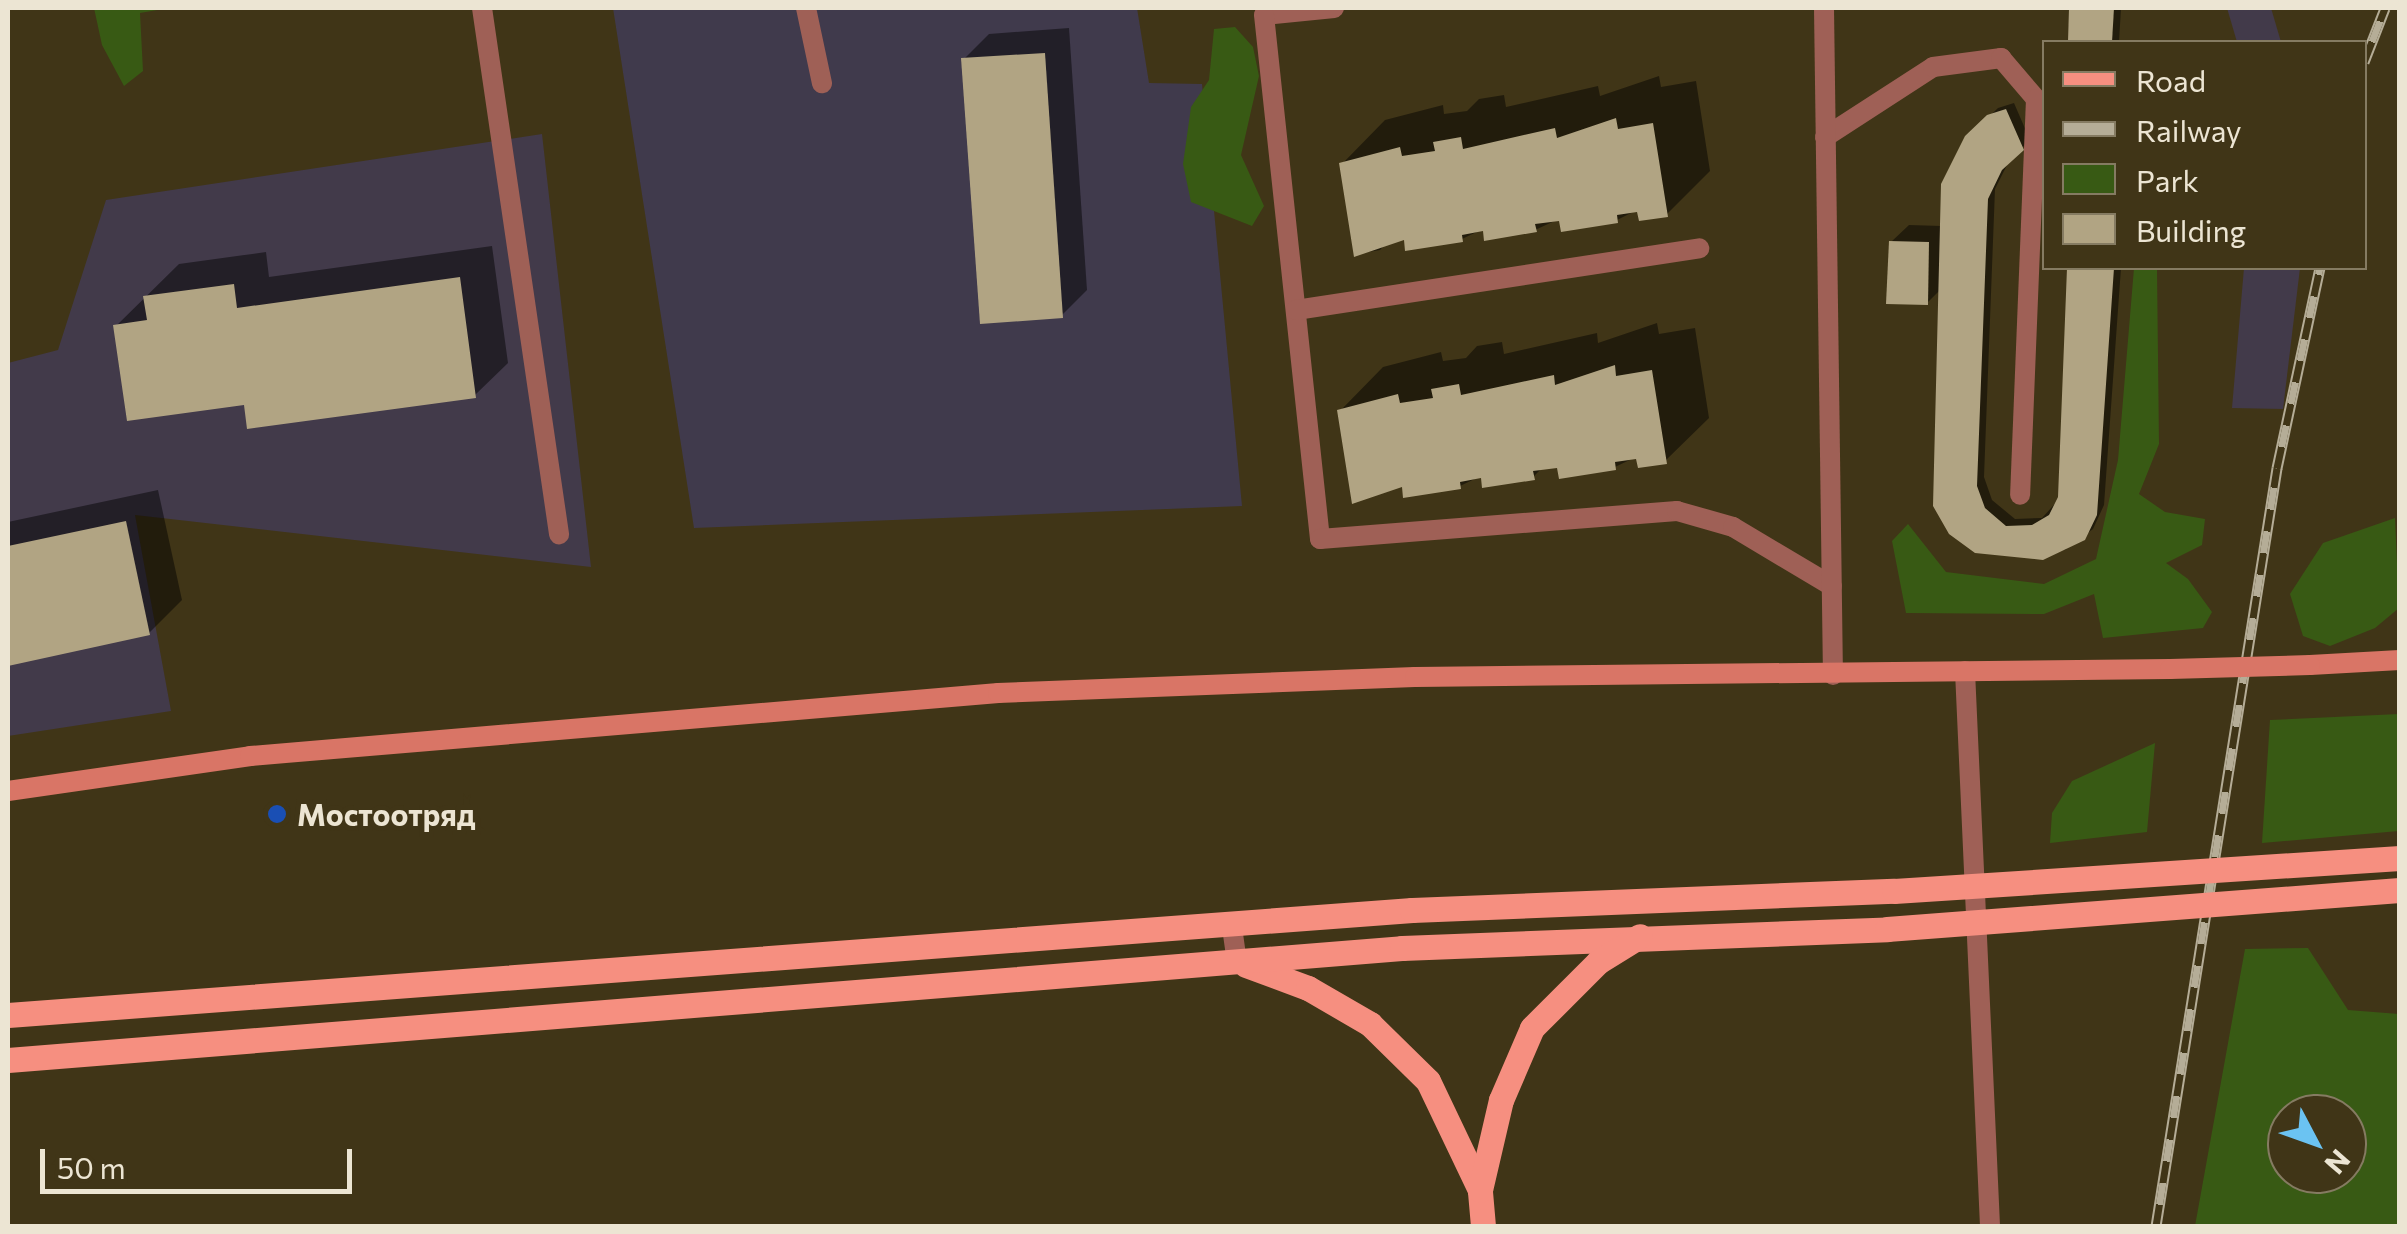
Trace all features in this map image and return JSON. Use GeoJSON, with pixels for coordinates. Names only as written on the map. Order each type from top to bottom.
{"type":"FeatureCollection","features":[{"type":"Feature","properties":{"kind":"main road"},"geometry":{"type":"LineString","coordinates":[[8,791],[250,756],[998,694],[1414,677],[1833,675],[2400,660]]}},
{"type":"Feature","properties":{"kind":"main road"},"geometry":{"type":"LineString","coordinates":[[8,1015],[1232,927],[1412,910],[1894,891],[2400,858]]}},
{"type":"Feature","properties":{"kind":"main road"},"geometry":{"type":"LineString","coordinates":[[8,1060],[1237,962],[1644,934],[1887,929],[2400,890]]}},
{"type":"Feature","properties":{"kind":"main road"},"geometry":{"type":"LineString","coordinates":[[1483,1226],[1480,1190],[1501,1100],[1532,1028],[1598,962],[1644,934]]}},
{"type":"Feature","properties":{"kind":"main road"},"geometry":{"type":"LineString","coordinates":[[1237,962],[1308,988],[1370,1024],[1428,1080],[1480,1190]]}},
{"type":"Feature","properties":{"kind":"street"},"geometry":{"type":"LineString","coordinates":[[482,8],[559,534]]}},
{"type":"Feature","properties":{"kind":"street"},"geometry":{"type":"LineString","coordinates":[[806,8],[822,83]]}},
{"type":"Feature","properties":{"kind":"street"},"geometry":{"type":"LineString","coordinates":[[1334,8],[1264,14],[1320,540],[1677,510],[1733,527],[1832,586]]}},
{"type":"Feature","properties":{"kind":"street"},"geometry":{"type":"LineString","coordinates":[[1824,8],[1833,675]]}},
{"type":"Feature","properties":{"kind":"street"},"geometry":{"type":"LineString","coordinates":[[1826,136],[1933,67],[2002,58],[2036,99],[2020,495]]}},
{"type":"Feature","properties":{"kind":"street"},"geometry":{"type":"LineString","coordinates":[[1296,310],[1699,248]]}},
{"type":"Feature","properties":{"kind":"street"},"geometry":{"type":"LineString","coordinates":[[1965,671],[1990,1226]]}},
{"type":"Feature","properties":{"kind":"street"},"geometry":{"type":"LineString","coordinates":[[1232,927],[1237,962]]}},
{"type":"Feature","properties":{"kind":"shaded area"},"geometry":{"type":"Polygon","coordinates":[[[613,8],[1137,8],[1149,83],[1202,84],[1242,506],[694,528],[613,8]]]}},
{"type":"Feature","properties":{"kind":"shaded area"},"geometry":{"type":"Polygon","coordinates":[[[2227,8],[2271,8],[2280,40],[2236,40],[2227,8]]]}},
{"type":"Feature","properties":{"kind":"shaded area"},"geometry":{"type":"Polygon","coordinates":[[[542,134],[591,567],[135,515],[171,711],[8,736],[8,363],[58,350],[106,200],[542,134]]]}},
{"type":"Feature","properties":{"kind":"shaded area"},"geometry":{"type":"Polygon","coordinates":[[[2244,270],[2300,270],[2283,409],[2232,408],[2244,270]]]}},
{"type":"Feature","properties":{"kind":"green space"},"geometry":{"type":"Polygon","coordinates":[[[94,8],[169,8],[140,13],[143,71],[124,86],[102,45],[94,8]]]}},
{"type":"Feature","properties":{"kind":"green space"},"geometry":{"type":"Polygon","coordinates":[[[1235,27],[1253,47],[1259,76],[1241,155],[1264,206],[1252,226],[1191,202],[1183,164],[1191,107],[1209,80],[1214,29],[1235,27]]]}},
{"type":"Feature","properties":{"kind":"green space"},"geometry":{"type":"Polygon","coordinates":[[[2134,270],[2157,270],[2159,444],[2139,494],[2165,512],[2205,519],[2202,545],[2166,563],[2188,579],[2212,612],[2203,628],[2103,638],[2094,594],[2044,614],[1906,613],[1892,541],[1908,524],[1946,572],[2044,584],[2096,559],[2118,460],[2134,270]]]}},
{"type":"Feature","properties":{"kind":"green space"},"geometry":{"type":"Polygon","coordinates":[[[2395,518],[2399,608],[2375,628],[2330,646],[2303,636],[2290,594],[2323,543],[2395,518]]]}},
{"type":"Feature","properties":{"kind":"green space"},"geometry":{"type":"Polygon","coordinates":[[[2399,714],[2399,831],[2262,843],[2270,720],[2399,714]]]}},
{"type":"Feature","properties":{"kind":"green space"},"geometry":{"type":"Polygon","coordinates":[[[2155,743],[2147,832],[2050,843],[2052,813],[2072,781],[2155,743]]]}},
{"type":"Feature","properties":{"kind":"green space"},"geometry":{"type":"Polygon","coordinates":[[[2308,948],[2348,1010],[2399,1014],[2399,1226],[2195,1226],[2245,949],[2308,948]]]}},
{"type":"Feature","properties":{"kind":"building"},"geometry":{"type":"Polygon","coordinates":[[[2069,8],[2114,8],[2112,40],[2068,40],[2069,8]]]}},
{"type":"Feature","properties":{"kind":"building"},"geometry":{"type":"Polygon","coordinates":[[[1045,53],[1063,318],[980,324],[961,58],[1045,53]]]}},
{"type":"Feature","properties":{"kind":"building"},"geometry":{"type":"Polygon","coordinates":[[[2006,109],[2024,150],[2002,170],[1988,199],[1977,486],[1985,508],[2006,526],[2032,525],[2049,515],[2058,497],[2067,270],[2114,270],[2097,515],[2085,540],[2043,560],[1975,553],[1949,534],[1933,506],[1941,184],[1965,136],[1987,115],[2006,109]]]}},
{"type":"Feature","properties":{"kind":"building"},"geometry":{"type":"Polygon","coordinates":[[[1616,118],[1618,129],[1653,123],[1668,217],[1639,221],[1637,212],[1617,215],[1618,223],[1561,232],[1559,221],[1535,224],[1537,232],[1484,241],[1483,231],[1462,235],[1463,242],[1405,251],[1404,240],[1354,257],[1339,163],[1400,147],[1402,156],[1435,151],[1433,142],[1461,137],[1463,149],[1555,128],[1557,138],[1616,118]]]}},
{"type":"Feature","properties":{"kind":"building"},"geometry":{"type":"Polygon","coordinates":[[[1889,241],[1929,242],[1928,305],[1886,304],[1889,241]]]}},
{"type":"Feature","properties":{"kind":"building"},"geometry":{"type":"Polygon","coordinates":[[[460,277],[476,398],[247,429],[244,405],[127,421],[113,325],[147,320],[143,296],[234,284],[237,308],[460,277]]]}},
{"type":"Feature","properties":{"kind":"building"},"geometry":{"type":"Polygon","coordinates":[[[1615,365],[1616,376],[1652,370],[1667,464],[1638,468],[1636,459],[1615,462],[1616,470],[1559,479],[1557,468],[1533,471],[1535,480],[1482,488],[1481,478],[1460,482],[1461,489],[1403,498],[1402,487],[1352,504],[1337,410],[1398,394],[1400,403],[1433,398],[1431,389],[1459,384],[1461,395],[1554,375],[1555,385],[1615,365]]]}},
{"type":"Feature","properties":{"kind":"building"},"geometry":{"type":"Polygon","coordinates":[[[126,521],[150,635],[8,666],[8,546],[126,521]]]}},
{"type":"Feature","properties":{"kind":"railway"},"geometry":{"type":"LineString","coordinates":[[2367,54],[2385,8]]}},
{"type":"Feature","properties":{"kind":"railway"},"geometry":{"type":"LineString","coordinates":[[2156,1226],[2277,468],[2320,270]]}},
{"type":"Feature","properties":{"kind":"place","name":"Мостоотряд"},"geometry":{"type":"Point","coordinates":[277,814]}}]}
